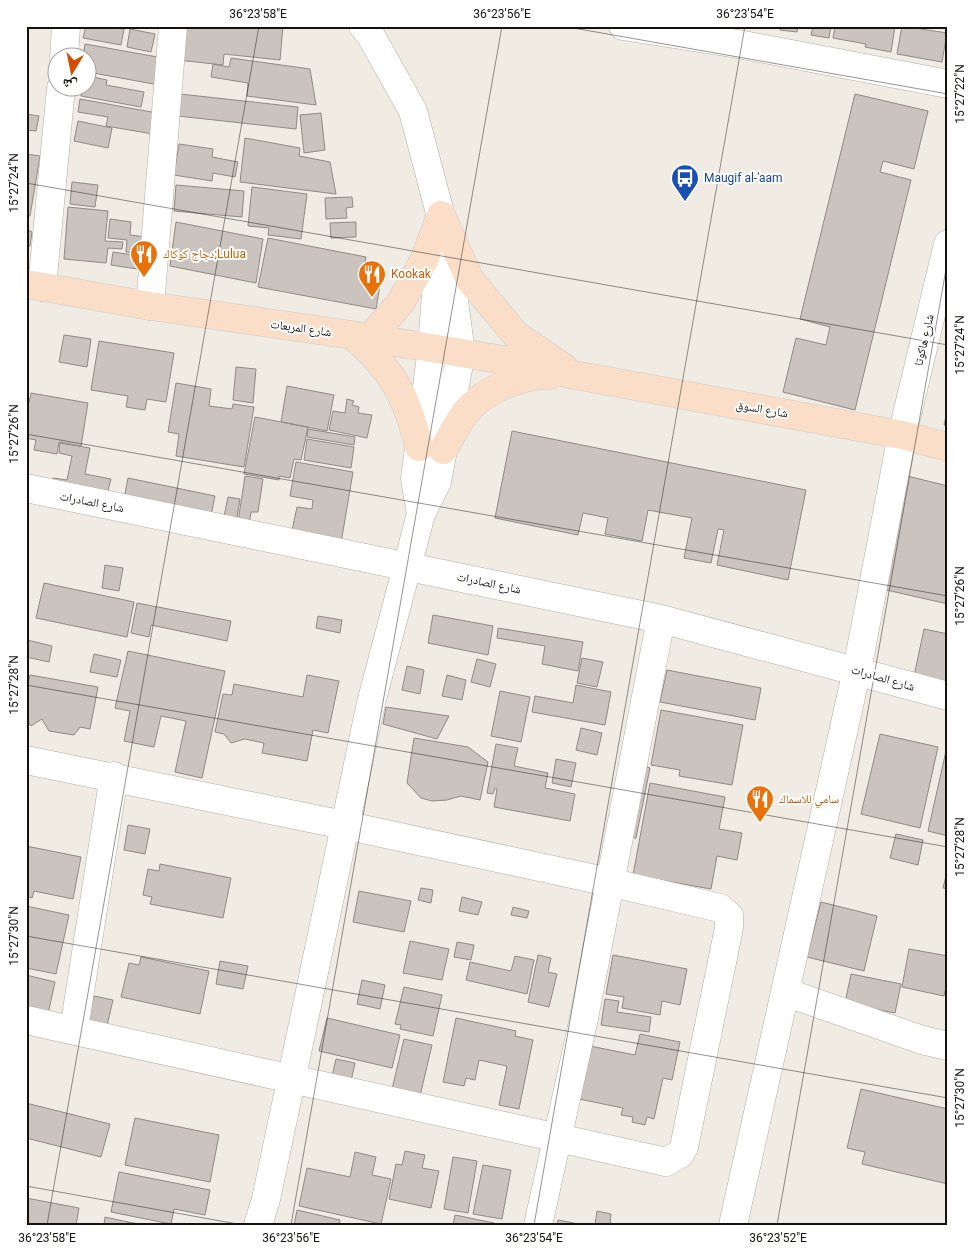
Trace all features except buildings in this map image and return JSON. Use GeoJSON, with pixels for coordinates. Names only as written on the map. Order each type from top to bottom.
{"type":"FeatureCollection","features":[{"type":"Feature","properties":{"kind":"main road"},"geometry":{"type":"LineString","coordinates":[[443,222],[401,302],[361,337],[398,384],[411,414],[431,448],[464,414],[495,388],[534,375],[575,375]]}},
{"type":"Feature","properties":{"kind":"main road"},"geometry":{"type":"LineString","coordinates":[[443,222],[470,280],[516,335],[575,375]]}},
{"type":"Feature","properties":{"kind":"main road","name":"شارع المربعات"},"geometry":{"type":"LineString","coordinates":[[34,286],[150,306],[432,348],[575,375]]}},
{"type":"Feature","properties":{"kind":"main road","name":"شارع السوق"},"geometry":{"type":"LineString","coordinates":[[575,375],[902,435],[948,447]]}},
{"type":"Feature","properties":{"kind":"street"},"geometry":{"type":"LineString","coordinates":[[65,48],[66,26]]}},
{"type":"Feature","properties":{"kind":"street"},"geometry":{"type":"LineString","coordinates":[[150,306],[173,26]]}},
{"type":"Feature","properties":{"kind":"street"},"geometry":{"type":"LineString","coordinates":[[623,26],[740,35],[948,84]]}},
{"type":"Feature","properties":{"kind":"street"},"geometry":{"type":"LineString","coordinates":[[369,29],[413,111],[443,222],[461,353],[431,448]]}},
{"type":"Feature","properties":{"kind":"street"},"geometry":{"type":"LineString","coordinates":[[34,286],[60,98]]}},
{"type":"Feature","properties":{"kind":"street"},"geometry":{"type":"LineString","coordinates":[[258,1225],[266,1200],[371,703],[421,514],[436,482],[431,448],[432,348],[443,222]]}},
{"type":"Feature","properties":{"kind":"street","name":"شارع هاكوتا"},"geometry":{"type":"LineString","coordinates":[[733,1225],[857,670],[902,435],[939,314],[948,244]]}},
{"type":"Feature","properties":{"kind":"street","name":"شارع الصادرات"},"geometry":{"type":"LineString","coordinates":[[26,488],[661,619],[857,670],[948,696]]}},
{"type":"Feature","properties":{"kind":"street"},"geometry":{"type":"LineString","coordinates":[[538,1225],[558,1137],[661,619]]}},
{"type":"Feature","properties":{"kind":"street"},"geometry":{"type":"LineString","coordinates":[[26,760],[114,776],[609,882],[720,908],[729,916],[729,928],[684,1147],[680,1154],[666,1162],[74,1029],[26,1020]]}},
{"type":"Feature","properties":{"kind":"street"},"geometry":{"type":"LineString","coordinates":[[74,1029],[114,776]]}},
{"type":"Feature","properties":{"kind":"street"},"geometry":{"type":"LineString","coordinates":[[785,992],[922,1040],[948,1046]]}},
{"type":"Feature","properties":{"kind":"place","name":"Maugif al-'aam"},"geometry":{"type":"Point","coordinates":[685,202]}},
{"type":"Feature","properties":{"kind":"place","name":"دجاج كوكاك;Lulua"},"geometry":{"type":"Point","coordinates":[144,278]}},
{"type":"Feature","properties":{"kind":"place","name":"Kookak"},"geometry":{"type":"Point","coordinates":[372,298]}},
{"type":"Feature","properties":{"kind":"place","name":"سامي للاسماك"},"geometry":{"type":"Point","coordinates":[760,823]}}]}
